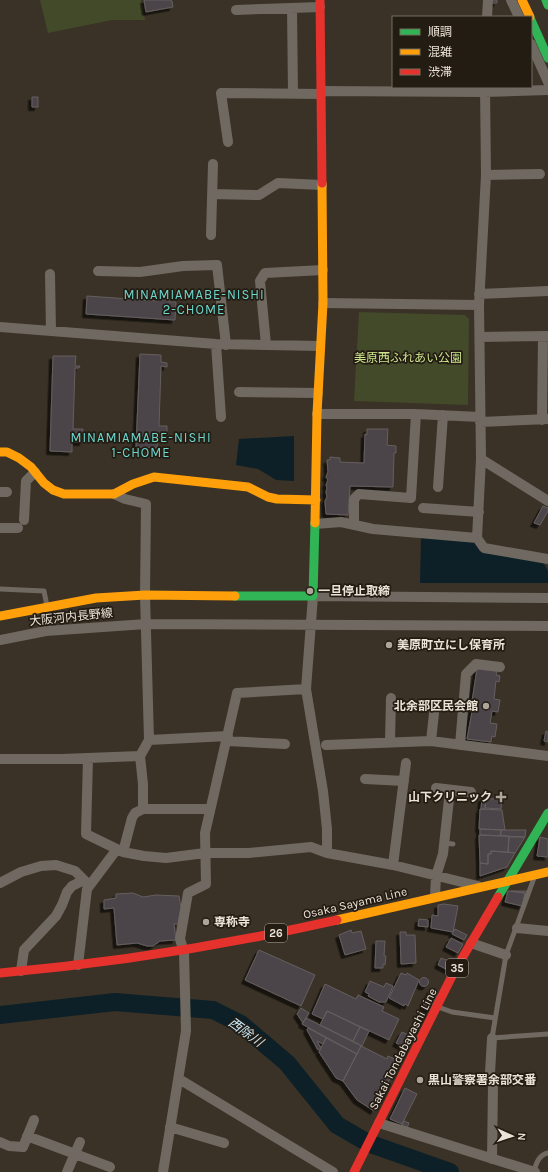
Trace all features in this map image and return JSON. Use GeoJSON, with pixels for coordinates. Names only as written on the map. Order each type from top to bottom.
{"type":"FeatureCollection","features":[{"type":"Feature","properties":{"kind":"main road"},"geometry":{"type":"LineString","coordinates":[[522,0],[529,16]]}},
{"type":"Feature","properties":{"kind":"main road"},"geometry":{"type":"LineString","coordinates":[[546,0],[548,5]]}},
{"type":"Feature","properties":{"kind":"main road"},"geometry":{"type":"LineString","coordinates":[[312,596],[316,500],[317,414],[323,303],[320,3]]}},
{"type":"Feature","properties":{"kind":"main road"},"geometry":{"type":"LineString","coordinates":[[532,22],[548,58]]}},
{"type":"Feature","properties":{"kind":"main road"},"geometry":{"type":"LineString","coordinates":[[0,452],[7,452],[19,458],[31,467],[44,483],[53,490],[64,494],[114,494],[138,482],[154,477],[248,487],[268,497],[277,499],[316,500]]}},
{"type":"Feature","properties":{"kind":"main road","name":"大阪河内長野線"},"geometry":{"type":"LineString","coordinates":[[0,616],[96,598],[145,595],[312,596]]}},
{"type":"Feature","properties":{"kind":"main road","name":"Sakai Tondabayashi Line"},"geometry":{"type":"LineString","coordinates":[[355,1168],[471,943],[548,813]]}},
{"type":"Feature","properties":{"kind":"main road","name":"Osaka Sayama Line"},"geometry":{"type":"LineString","coordinates":[[0,973],[184,952],[283,932],[509,879],[548,872]]}},
{"type":"Feature","properties":{"kind":"street"},"geometry":{"type":"LineString","coordinates":[[487,16],[488,0]]}},
{"type":"Feature","properties":{"kind":"street"},"geometry":{"type":"LineString","coordinates":[[511,0],[519,16]]}},
{"type":"Feature","properties":{"kind":"street"},"geometry":{"type":"LineString","coordinates":[[236,10],[292,8],[320,3]]}},
{"type":"Feature","properties":{"kind":"street"},"geometry":{"type":"LineString","coordinates":[[292,8],[293,94]]}},
{"type":"Feature","properties":{"kind":"street"},"geometry":{"type":"LineString","coordinates":[[532,46],[548,82]]}},
{"type":"Feature","properties":{"kind":"street"},"geometry":{"type":"LineString","coordinates":[[485,90],[486,175],[479,294],[481,459],[477,538],[484,548],[548,559]]}},
{"type":"Feature","properties":{"kind":"street"},"geometry":{"type":"LineString","coordinates":[[228,142],[221,93],[293,94],[548,90]]}},
{"type":"Feature","properties":{"kind":"street"},"geometry":{"type":"LineString","coordinates":[[213,164],[212,194],[214,231]]}},
{"type":"Feature","properties":{"kind":"street"},"geometry":{"type":"LineString","coordinates":[[486,175],[540,174]]}},
{"type":"Feature","properties":{"kind":"street"},"geometry":{"type":"LineString","coordinates":[[212,194],[259,194],[278,183],[322,186]]}},
{"type":"Feature","properties":{"kind":"street"},"geometry":{"type":"LineString","coordinates":[[98,271],[140,272],[183,266],[216,265],[221,345],[221,417]]}},
{"type":"Feature","properties":{"kind":"street"},"geometry":{"type":"LineString","coordinates":[[266,345],[260,281],[265,273],[323,270]]}},
{"type":"Feature","properties":{"kind":"street"},"geometry":{"type":"LineString","coordinates":[[50,274],[51,331]]}},
{"type":"Feature","properties":{"kind":"street"},"geometry":{"type":"LineString","coordinates":[[479,294],[548,291]]}},
{"type":"Feature","properties":{"kind":"street"},"geometry":{"type":"LineString","coordinates":[[323,303],[479,305]]}},
{"type":"Feature","properties":{"kind":"street"},"geometry":{"type":"LineString","coordinates":[[0,327],[221,345],[320,346]]}},
{"type":"Feature","properties":{"kind":"street"},"geometry":{"type":"LineString","coordinates":[[317,414],[444,415],[480,420],[545,419],[546,336],[480,337]]}},
{"type":"Feature","properties":{"kind":"street"},"geometry":{"type":"LineString","coordinates":[[239,392],[260,387],[318,393]]}},
{"type":"Feature","properties":{"kind":"street"},"geometry":{"type":"LineString","coordinates":[[354,524],[354,498],[359,494],[411,498],[416,414]]}},
{"type":"Feature","properties":{"kind":"street"},"geometry":{"type":"LineString","coordinates":[[438,487],[444,415]]}},
{"type":"Feature","properties":{"kind":"street"},"geometry":{"type":"LineString","coordinates":[[481,459],[548,501]]}},
{"type":"Feature","properties":{"kind":"street"},"geometry":{"type":"LineString","coordinates":[[0,528],[21,524],[26,481],[35,472]]}},
{"type":"Feature","properties":{"kind":"street"},"geometry":{"type":"LineString","coordinates":[[114,494],[124,499],[146,504],[145,595],[148,740],[140,756],[143,784],[143,809]]}},
{"type":"Feature","properties":{"kind":"street"},"geometry":{"type":"LineString","coordinates":[[423,508],[479,512]]}},
{"type":"Feature","properties":{"kind":"street"},"geometry":{"type":"LineString","coordinates":[[315,524],[341,522],[373,529],[477,538]]}},
{"type":"Feature","properties":{"kind":"street"},"geometry":{"type":"LineString","coordinates":[[327,853],[323,791],[306,689],[312,596],[548,598]]}},
{"type":"Feature","properties":{"kind":"street","name":"大阪河内長野線"},"geometry":{"type":"LineString","coordinates":[[0,640],[46,630],[146,624],[548,626]]}},
{"type":"Feature","properties":{"kind":"street"},"geometry":{"type":"LineString","coordinates":[[460,745],[466,674],[476,664],[500,667]]}},
{"type":"Feature","properties":{"kind":"street"},"geometry":{"type":"LineString","coordinates":[[162,1172],[179,1079],[186,1027],[184,952],[180,940],[188,893],[206,884],[204,834],[209,809],[218,784],[237,693],[306,689]]}},
{"type":"Feature","properties":{"kind":"street"},"geometry":{"type":"LineString","coordinates":[[390,742],[391,698]]}},
{"type":"Feature","properties":{"kind":"street"},"geometry":{"type":"LineString","coordinates":[[431,741],[435,704]]}},
{"type":"Feature","properties":{"kind":"street"},"geometry":{"type":"LineString","coordinates":[[148,740],[228,739],[285,744]]}},
{"type":"Feature","properties":{"kind":"street"},"geometry":{"type":"LineString","coordinates":[[326,744],[431,741],[548,756]]}},
{"type":"Feature","properties":{"kind":"street"},"geometry":{"type":"LineString","coordinates":[[0,758],[88,758],[140,756]]}},
{"type":"Feature","properties":{"kind":"street"},"geometry":{"type":"LineString","coordinates":[[88,758],[86,834],[120,850],[144,856],[166,858],[205,853],[249,853],[311,847],[327,853],[393,865],[480,886]]}},
{"type":"Feature","properties":{"kind":"street"},"geometry":{"type":"LineString","coordinates":[[393,865],[406,764]]}},
{"type":"Feature","properties":{"kind":"street"},"geometry":{"type":"LineString","coordinates":[[365,779],[404,781]]}},
{"type":"Feature","properties":{"kind":"street"},"geometry":{"type":"LineString","coordinates":[[436,788],[471,792]]}},
{"type":"Feature","properties":{"kind":"street"},"geometry":{"type":"LineString","coordinates":[[435,897],[436,876],[443,854],[449,844],[450,790]]}},
{"type":"Feature","properties":{"kind":"street"},"geometry":{"type":"LineString","coordinates":[[21,971],[24,950],[56,916],[67,892],[72,886],[87,882],[120,850],[134,813],[143,809],[209,809]]}},
{"type":"Feature","properties":{"kind":"street"},"geometry":{"type":"LineString","coordinates":[[0,883],[21,872],[41,866],[56,865],[75,871],[87,882],[78,965]]}},
{"type":"Feature","properties":{"kind":"street"},"geometry":{"type":"LineString","coordinates":[[517,928],[548,931]]}},
{"type":"Feature","properties":{"kind":"street"},"geometry":{"type":"LineString","coordinates":[[471,943],[506,955]]}},
{"type":"Feature","properties":{"kind":"street"},"geometry":{"type":"LineString","coordinates":[[492,1038],[490,1073],[493,1086],[492,1159]]}},
{"type":"Feature","properties":{"kind":"street"},"geometry":{"type":"LineString","coordinates":[[179,1079],[333,1172]]}},
{"type":"Feature","properties":{"kind":"street"},"geometry":{"type":"LineString","coordinates":[[0,1142],[9,1146],[23,1147],[34,1120]]}},
{"type":"Feature","properties":{"kind":"street"},"geometry":{"type":"LineString","coordinates":[[378,1126],[534,1172]]}},
{"type":"Feature","properties":{"kind":"street"},"geometry":{"type":"LineString","coordinates":[[170,1127],[224,1143]]}},
{"type":"Feature","properties":{"kind":"street"},"geometry":{"type":"LineString","coordinates":[[27,1136],[110,1167]]}},
{"type":"Feature","properties":{"kind":"street"},"geometry":{"type":"LineString","coordinates":[[67,1172],[80,1142]]}},
{"type":"Feature","properties":{"kind":"street"},"geometry":{"type":"LineString","coordinates":[[355,1168],[365,1172]]}},
{"type":"Feature","properties":{"kind":"lane"},"geometry":{"type":"LineString","coordinates":[[0,589],[44,591],[47,607]]}},
{"type":"Feature","properties":{"kind":"lane"},"geometry":{"type":"LineString","coordinates":[[537,873],[506,955],[492,1038],[548,1034]]}},
{"type":"Feature","properties":{"kind":"lane"},"geometry":{"type":"LineString","coordinates":[[438,1007],[452,1012],[495,1018]]}},
{"type":"Feature","properties":{"kind":"lane"},"geometry":{"type":"LineString","coordinates":[[534,1172],[537,1161],[544,1154],[548,1153]]}},
{"type":"Feature","properties":{"kind":"green space"},"geometry":{"type":"Polygon","coordinates":[[[40,0],[141,0],[145,20],[112,20],[48,33],[40,0]]]}},
{"type":"Feature","properties":{"kind":"green space","name":"美原西ふれあい公園"},"geometry":{"type":"Polygon","coordinates":[[[359,312],[465,315],[469,319],[468,405],[354,401],[359,312]]]}},
{"type":"Feature","properties":{"kind":"water"},"geometry":{"type":"Polygon","coordinates":[[[294,436],[294,481],[276,480],[258,469],[236,465],[239,439],[294,436]]]}},
{"type":"Feature","properties":{"kind":"water"},"geometry":{"type":"Polygon","coordinates":[[[421,537],[476,542],[480,551],[543,562],[548,571],[548,583],[420,583],[421,537]]]}},
{"type":"Feature","properties":{"kind":"building"},"geometry":{"type":"Polygon","coordinates":[[[144,0],[170,0],[172,1],[173,7],[146,12],[144,0]]]}},
{"type":"Feature","properties":{"kind":"building"},"geometry":{"type":"Polygon","coordinates":[[[491,0],[497,0],[497,3],[491,3],[491,0]]]}},
{"type":"Feature","properties":{"kind":"building"},"geometry":{"type":"Polygon","coordinates":[[[32,97],[38,97],[38,107],[32,107],[32,97]]]}},
{"type":"Feature","properties":{"kind":"building"},"geometry":{"type":"Polygon","coordinates":[[[158,292],[170,292],[169,302],[176,302],[175,320],[86,314],[87,296],[157,301],[158,292]]]}},
{"type":"Feature","properties":{"kind":"building"},"geometry":{"type":"Polygon","coordinates":[[[140,354],[161,355],[161,362],[167,363],[167,367],[161,366],[159,426],[167,426],[167,438],[158,438],[157,448],[136,447],[140,354]]]}},
{"type":"Feature","properties":{"kind":"building"},"geometry":{"type":"Polygon","coordinates":[[[53,356],[76,356],[75,366],[80,366],[79,368],[75,368],[73,429],[83,429],[83,442],[72,442],[72,452],[50,451],[53,356]]]}},
{"type":"Feature","properties":{"kind":"building"},"geometry":{"type":"Polygon","coordinates":[[[367,429],[388,429],[387,445],[396,446],[396,453],[394,453],[393,487],[350,486],[348,515],[326,514],[325,501],[327,497],[326,485],[328,480],[326,477],[328,472],[327,460],[330,460],[330,457],[340,458],[340,462],[364,463],[365,434],[367,435],[367,429]]]}},
{"type":"Feature","properties":{"kind":"building"},"geometry":{"type":"Polygon","coordinates":[[[543,506],[548,508],[548,511],[540,525],[534,523],[543,506]]]}},
{"type":"Feature","properties":{"kind":"building","name":"北余部区民会館"},"geometry":{"type":"Polygon","coordinates":[[[477,669],[497,671],[496,675],[500,676],[499,682],[496,681],[494,699],[500,700],[498,712],[492,711],[490,723],[497,724],[495,737],[492,736],[491,742],[467,739],[474,701],[472,701],[477,669]]]}},
{"type":"Feature","properties":{"kind":"building"},"geometry":{"type":"Polygon","coordinates":[[[546,731],[548,732],[548,742],[544,741],[546,731]]]}},
{"type":"Feature","properties":{"kind":"building"},"geometry":{"type":"Polygon","coordinates":[[[482,798],[486,798],[485,809],[481,809],[482,798]]]}},
{"type":"Feature","properties":{"kind":"building"},"geometry":{"type":"Polygon","coordinates":[[[486,798],[502,800],[501,809],[485,808],[486,798]]]}},
{"type":"Feature","properties":{"kind":"building"},"geometry":{"type":"Polygon","coordinates":[[[480,809],[502,810],[505,830],[479,829],[480,809]]]}},
{"type":"Feature","properties":{"kind":"building"},"geometry":{"type":"Polygon","coordinates":[[[480,829],[501,830],[500,836],[480,835],[480,829]]]}},
{"type":"Feature","properties":{"kind":"building"},"geometry":{"type":"Polygon","coordinates":[[[501,830],[526,830],[525,837],[501,836],[501,830]]]}},
{"type":"Feature","properties":{"kind":"building"},"geometry":{"type":"Polygon","coordinates":[[[479,835],[509,836],[508,852],[491,851],[491,854],[488,854],[488,864],[480,863],[479,835]]]}},
{"type":"Feature","properties":{"kind":"building"},"geometry":{"type":"Polygon","coordinates":[[[509,837],[525,837],[515,853],[508,852],[509,837]]]}},
{"type":"Feature","properties":{"kind":"building"},"geometry":{"type":"Polygon","coordinates":[[[540,837],[548,839],[548,857],[537,856],[540,837]]]}},
{"type":"Feature","properties":{"kind":"building"},"geometry":{"type":"Polygon","coordinates":[[[491,851],[515,853],[507,867],[480,876],[480,863],[488,864],[488,854],[491,854],[491,851]]]}},
{"type":"Feature","properties":{"kind":"building"},"geometry":{"type":"Polygon","coordinates":[[[508,891],[525,893],[522,906],[505,902],[508,891]]]}},
{"type":"Feature","properties":{"kind":"building"},"geometry":{"type":"Polygon","coordinates":[[[511,891],[527,891],[524,899],[525,893],[511,891]]]}},
{"type":"Feature","properties":{"kind":"building"},"geometry":{"type":"Polygon","coordinates":[[[133,893],[143,897],[156,895],[179,896],[181,908],[178,924],[174,924],[176,940],[160,941],[153,946],[137,943],[117,945],[114,908],[104,909],[104,900],[116,898],[116,894],[133,893]]]}},
{"type":"Feature","properties":{"kind":"building"},"geometry":{"type":"Polygon","coordinates":[[[444,904],[458,906],[453,932],[431,928],[432,915],[438,916],[438,905],[444,904]]]}},
{"type":"Feature","properties":{"kind":"building"},"geometry":{"type":"Polygon","coordinates":[[[419,919],[428,920],[428,927],[418,926],[419,919]]]}},
{"type":"Feature","properties":{"kind":"building"},"geometry":{"type":"Polygon","coordinates":[[[455,929],[467,935],[464,940],[452,934],[455,929]]]}},
{"type":"Feature","properties":{"kind":"building"},"geometry":{"type":"Polygon","coordinates":[[[351,930],[352,933],[361,931],[366,949],[345,955],[339,935],[351,930]]]}},
{"type":"Feature","properties":{"kind":"building"},"geometry":{"type":"Polygon","coordinates":[[[400,932],[406,932],[406,935],[415,935],[416,963],[401,964],[400,932]]]}},
{"type":"Feature","properties":{"kind":"building"},"geometry":{"type":"Polygon","coordinates":[[[451,938],[463,944],[458,953],[446,947],[451,938]]]}},
{"type":"Feature","properties":{"kind":"building"},"geometry":{"type":"Polygon","coordinates":[[[376,941],[385,941],[384,956],[386,956],[385,965],[383,964],[383,968],[375,968],[376,941]]]}},
{"type":"Feature","properties":{"kind":"building"},"geometry":{"type":"Polygon","coordinates":[[[259,950],[315,975],[301,1006],[245,980],[259,950]]]}},
{"type":"Feature","properties":{"kind":"building"},"geometry":{"type":"Polygon","coordinates":[[[441,958],[453,963],[450,971],[438,965],[441,958]]]}},
{"type":"Feature","properties":{"kind":"building"},"geometry":{"type":"Polygon","coordinates":[[[401,973],[406,975],[407,973],[419,980],[408,1006],[405,1004],[404,1006],[389,998],[401,973]]]}},
{"type":"Feature","properties":{"kind":"building"},"geometry":{"type":"Polygon","coordinates":[[[424,977],[429,982],[424,987],[419,982],[424,977]]]}},
{"type":"Feature","properties":{"kind":"building"},"geometry":{"type":"Polygon","coordinates":[[[370,981],[384,987],[386,983],[393,986],[386,1002],[379,1002],[368,996],[369,994],[365,992],[370,981]]]}},
{"type":"Feature","properties":{"kind":"building"},"geometry":{"type":"Polygon","coordinates":[[[325,984],[356,999],[358,995],[384,1007],[382,1011],[399,1019],[389,1040],[327,1011],[323,1019],[312,1014],[325,984]]]}},
{"type":"Feature","properties":{"kind":"building"},"geometry":{"type":"Polygon","coordinates":[[[431,989],[438,993],[430,1010],[423,1006],[431,989]]]}},
{"type":"Feature","properties":{"kind":"building"},"geometry":{"type":"Polygon","coordinates":[[[301,1008],[309,1013],[303,1023],[297,1014],[301,1008]]]}},
{"type":"Feature","properties":{"kind":"building"},"geometry":{"type":"Polygon","coordinates":[[[327,1011],[360,1027],[353,1041],[320,1025],[327,1011]]]}},
{"type":"Feature","properties":{"kind":"building"},"geometry":{"type":"Polygon","coordinates":[[[306,1018],[361,1046],[357,1054],[302,1024],[306,1018]]]}},
{"type":"Feature","properties":{"kind":"building"},"geometry":{"type":"Polygon","coordinates":[[[360,1027],[369,1031],[362,1046],[353,1041],[360,1027]]]}},
{"type":"Feature","properties":{"kind":"building"},"geometry":{"type":"Polygon","coordinates":[[[308,1028],[326,1038],[323,1044],[317,1041],[321,1048],[318,1050],[307,1030],[308,1028]]]}},
{"type":"Feature","properties":{"kind":"building"},"geometry":{"type":"Polygon","coordinates":[[[402,1032],[413,1037],[408,1049],[396,1043],[402,1032]]]}},
{"type":"Feature","properties":{"kind":"building"},"geometry":{"type":"Polygon","coordinates":[[[326,1038],[357,1054],[343,1081],[336,1078],[319,1052],[326,1038]]]}},
{"type":"Feature","properties":{"kind":"building"},"geometry":{"type":"Polygon","coordinates":[[[361,1046],[387,1059],[388,1056],[399,1061],[374,1111],[357,1100],[343,1081],[361,1046]]]}},
{"type":"Feature","properties":{"kind":"building"},"geometry":{"type":"Polygon","coordinates":[[[405,1088],[417,1094],[402,1124],[390,1119],[405,1088]]]}},
{"type":"Feature","properties":{"kind":"building"},"geometry":{"type":"Polygon","coordinates":[[[404,1121],[409,1123],[407,1128],[402,1125],[404,1121]]]}},
{"type":"Feature","properties":{"kind":"waterway","name":"西除川"},"geometry":{"type":"LineString","coordinates":[[0,1015],[115,1002],[213,1010],[241,1024],[287,1063],[337,1125],[368,1143],[450,1172]]}},
{"type":"Feature","properties":{"kind":"traffic: fast"},"geometry":{"type":"LineString","coordinates":[[546,0],[548,5]]}},
{"type":"Feature","properties":{"kind":"traffic: fast"},"geometry":{"type":"LineString","coordinates":[[532,22],[548,58]]}},
{"type":"Feature","properties":{"kind":"traffic: fast"},"geometry":{"type":"LineString","coordinates":[[235,596],[313,596],[315,523]]}},
{"type":"Feature","properties":{"kind":"traffic: fast"},"geometry":{"type":"LineString","coordinates":[[498,897],[548,813]]}},
{"type":"Feature","properties":{"kind":"traffic: slow"},"geometry":{"type":"LineString","coordinates":[[522,0],[530,16]]}},
{"type":"Feature","properties":{"kind":"traffic: slow"},"geometry":{"type":"LineString","coordinates":[[315,523],[317,414],[323,303],[322,183]]}},
{"type":"Feature","properties":{"kind":"traffic: slow"},"geometry":{"type":"LineString","coordinates":[[0,452],[7,452],[19,458],[31,467],[44,483],[53,490],[64,494],[114,494],[133,484],[154,477],[248,487],[268,497],[277,499],[316,500]]}},
{"type":"Feature","properties":{"kind":"traffic: slow"},"geometry":{"type":"LineString","coordinates":[[0,616],[96,598],[145,595],[235,596]]}},
{"type":"Feature","properties":{"kind":"traffic: slow"},"geometry":{"type":"LineString","coordinates":[[337,920],[548,872]]}},
{"type":"Feature","properties":{"kind":"traffic: jam"},"geometry":{"type":"LineString","coordinates":[[320,0],[322,183]]}},
{"type":"Feature","properties":{"kind":"traffic: jam"},"geometry":{"type":"LineString","coordinates":[[354,1172],[454,972],[498,897]]}},
{"type":"Feature","properties":{"kind":"traffic: jam"},"geometry":{"type":"LineString","coordinates":[[0,973],[85,964],[170,952],[337,920]]}},
{"type":"Feature","properties":{"kind":"place","name":"一旦停止取締"},"geometry":{"type":"Point","coordinates":[310,591]}},
{"type":"Feature","properties":{"kind":"place","name":"美原町立にし保育所"},"geometry":{"type":"Point","coordinates":[389,645]}},
{"type":"Feature","properties":{"kind":"place","name":"北余部区民会館"},"geometry":{"type":"Point","coordinates":[486,706]}},
{"type":"Feature","properties":{"kind":"place","name":"山下クリニック"},"geometry":{"type":"Point","coordinates":[501,797]}},
{"type":"Feature","properties":{"kind":"place","name":"専称寺"},"geometry":{"type":"Point","coordinates":[206,922]}},
{"type":"Feature","properties":{"kind":"place","name":"黒山警察署余部交番"},"geometry":{"type":"Point","coordinates":[420,1080]}},
{"type":"Feature","properties":{"kind":"district","name":"MINAMIAMABE-NISHI 2-CHOME"},"geometry":{"type":"Point","coordinates":[194,302]}},
{"type":"Feature","properties":{"kind":"district","name":"MINAMIAMABE-NISHI 1-CHOME"},"geometry":{"type":"Point","coordinates":[141,444]}}]}
